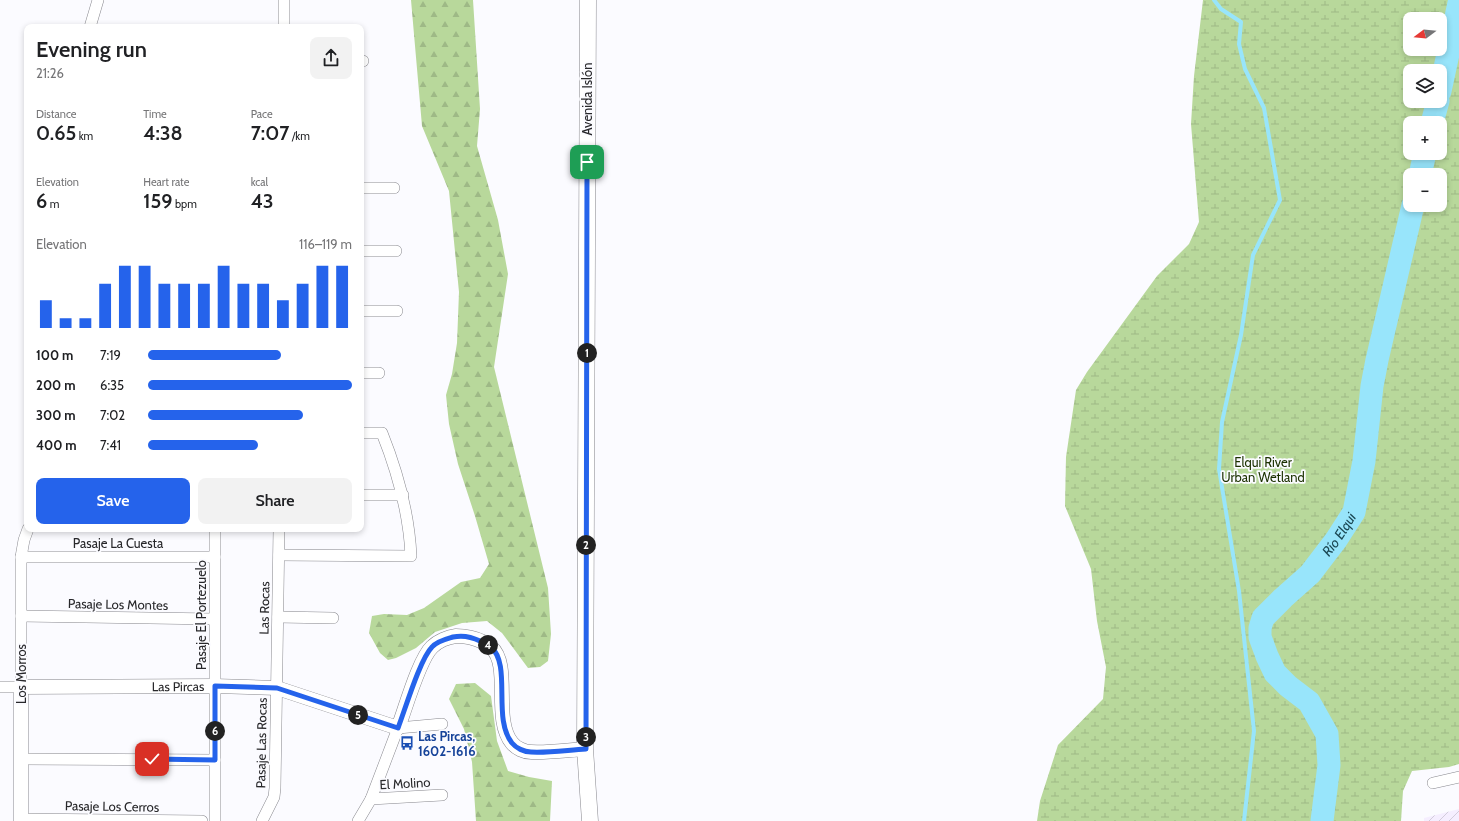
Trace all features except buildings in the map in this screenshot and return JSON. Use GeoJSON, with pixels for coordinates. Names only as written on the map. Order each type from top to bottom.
{"type":"FeatureCollection","features":[{"type":"Feature","properties":{"kind":"main road","name":"Avenida Islón"},"geometry":{"type":"LineString","coordinates":[[588,0],[586,749],[590,821]]}},
{"type":"Feature","properties":{"kind":"street"},"geometry":{"type":"LineString","coordinates":[[91,24],[98,0]]}},
{"type":"Feature","properties":{"kind":"street"},"geometry":{"type":"LineString","coordinates":[[284,0],[284,24]]}},
{"type":"Feature","properties":{"kind":"street"},"geometry":{"type":"LineString","coordinates":[[364,188],[394,188]]}},
{"type":"Feature","properties":{"kind":"street"},"geometry":{"type":"LineString","coordinates":[[364,251],[396,251]]}},
{"type":"Feature","properties":{"kind":"street"},"geometry":{"type":"LineString","coordinates":[[364,311],[397,311]]}},
{"type":"Feature","properties":{"kind":"street"},"geometry":{"type":"LineString","coordinates":[[364,373],[379,373]]}},
{"type":"Feature","properties":{"kind":"street"},"geometry":{"type":"LineString","coordinates":[[279,555],[411,556],[410,539],[403,495],[394,463],[382,433],[364,433]]}},
{"type":"Feature","properties":{"kind":"street"},"geometry":{"type":"LineString","coordinates":[[364,495],[403,495]]}},
{"type":"Feature","properties":{"kind":"street","name":"Los Morros"},"geometry":{"type":"LineString","coordinates":[[21,820],[21,557],[27,532]]}},
{"type":"Feature","properties":{"kind":"street","name":"Pasaje El Portezuelo"},"geometry":{"type":"LineString","coordinates":[[214,821],[215,532]]}},
{"type":"Feature","properties":{"kind":"street","name":"Las Rocas"},"geometry":{"type":"LineString","coordinates":[[277,688],[280,532]]}},
{"type":"Feature","properties":{"kind":"street","name":"Pasaje La Cuesta"},"geometry":{"type":"LineString","coordinates":[[21,557],[215,557]]}},
{"type":"Feature","properties":{"kind":"street","name":"Pasaje Los Montes"},"geometry":{"type":"LineString","coordinates":[[21,616],[214,619]]}},
{"type":"Feature","properties":{"kind":"street"},"geometry":{"type":"LineString","coordinates":[[278,617],[333,618]]}},
{"type":"Feature","properties":{"kind":"street"},"geometry":{"type":"LineString","coordinates":[[358,821],[371,799],[424,659],[432,647],[442,640],[456,636],[468,636],[491,647],[497,656],[500,668],[503,718],[506,733],[512,743],[520,749],[530,752],[586,749]]}},
{"type":"Feature","properties":{"kind":"street","name":"Las Pircas"},"geometry":{"type":"LineString","coordinates":[[0,687],[215,686],[277,688],[398,728]]}},
{"type":"Feature","properties":{"kind":"street","name":"Pasaje Las Rocas"},"geometry":{"type":"LineString","coordinates":[[262,821],[274,797],[277,688]]}},
{"type":"Feature","properties":{"kind":"street"},"geometry":{"type":"LineString","coordinates":[[398,728],[442,724]]}},
{"type":"Feature","properties":{"kind":"street"},"geometry":{"type":"LineString","coordinates":[[22,759],[215,760]]}},
{"type":"Feature","properties":{"kind":"street"},"geometry":{"type":"LineString","coordinates":[[1433,783],[1459,777]]}},
{"type":"Feature","properties":{"kind":"street","name":"El Molino"},"geometry":{"type":"LineString","coordinates":[[371,799],[442,795]]}},
{"type":"Feature","properties":{"kind":"street","name":"Pasaje Los Cerros"},"geometry":{"type":"LineString","coordinates":[[21,820],[202,821]]}},
{"type":"Feature","properties":{"kind":"shaded area"},"geometry":{"type":"Polygon","coordinates":[[[1459,809],[1459,821],[1424,821],[1424,818],[1459,809]]]}},
{"type":"Feature","properties":{"kind":"green space"},"geometry":{"type":"Polygon","coordinates":[[[411,0],[473,0],[480,109],[477,146],[498,220],[508,274],[494,367],[548,588],[551,634],[548,661],[540,667],[528,668],[502,633],[487,621],[462,623],[435,632],[416,648],[396,658],[388,660],[380,653],[369,633],[372,616],[384,614],[407,615],[424,608],[461,582],[480,578],[489,564],[458,464],[449,424],[446,395],[452,374],[457,343],[459,292],[449,191],[422,126],[411,0]]]}},
{"type":"Feature","properties":{"kind":"green space","name":"Elqui River Urban Wetland"},"geometry":{"type":"Polygon","coordinates":[[[1203,0],[1459,0],[1459,764],[1449,767],[1412,771],[1403,791],[1401,821],[1037,821],[1040,801],[1058,745],[1103,699],[1106,667],[1097,621],[1091,569],[1065,506],[1066,457],[1076,390],[1087,372],[1157,276],[1189,244],[1199,222],[1191,124],[1194,76],[1203,0]]]}},
{"type":"Feature","properties":{"kind":"green space"},"geometry":{"type":"Polygon","coordinates":[[[475,683],[491,696],[497,741],[508,771],[552,781],[550,821],[476,821],[472,762],[464,729],[449,699],[456,684],[475,683]]]}},
{"type":"Feature","properties":{"kind":"waterway"},"geometry":{"type":"LineString","coordinates":[[1214,0],[1221,9],[1241,22],[1239,44],[1245,69],[1264,108],[1280,200],[1253,255],[1241,335],[1222,422],[1219,469],[1239,591],[1254,731],[1244,821]]}},
{"type":"Feature","properties":{"kind":"waterway","name":"Río Elqui"},"geometry":{"type":"LineString","coordinates":[[1446,64],[1459,3]]}},
{"type":"Feature","properties":{"kind":"waterway","name":"Río Elqui"},"geometry":{"type":"LineString","coordinates":[[1434,116],[1436,108]]}},
{"type":"Feature","properties":{"kind":"waterway","name":"Río Elqui"},"geometry":{"type":"LineString","coordinates":[[1422,168],[1423,160]]}},
{"type":"Feature","properties":{"kind":"waterway","name":"Río Elqui"},"geometry":{"type":"LineString","coordinates":[[1322,821],[1329,765],[1327,734],[1309,702],[1288,686],[1275,673],[1260,637],[1260,628],[1263,618],[1310,574],[1336,540],[1354,512],[1364,461],[1372,386],[1411,212]]}},
{"type":"Feature","properties":{"kind":"place","name":"Las Pircas, 1602-1616"},"geometry":{"type":"Point","coordinates":[407,743]}},
{"type":"Feature","properties":{"kind":"route"},"geometry":{"type":"LineString","coordinates":[[152,759],[215,760],[215,686],[277,688],[398,728],[424,659],[432,647],[442,640],[456,636],[468,636],[479,640],[491,647],[497,656],[500,668],[503,718],[506,733],[512,743],[520,749],[530,752],[586,749],[587,162]]}}]}
